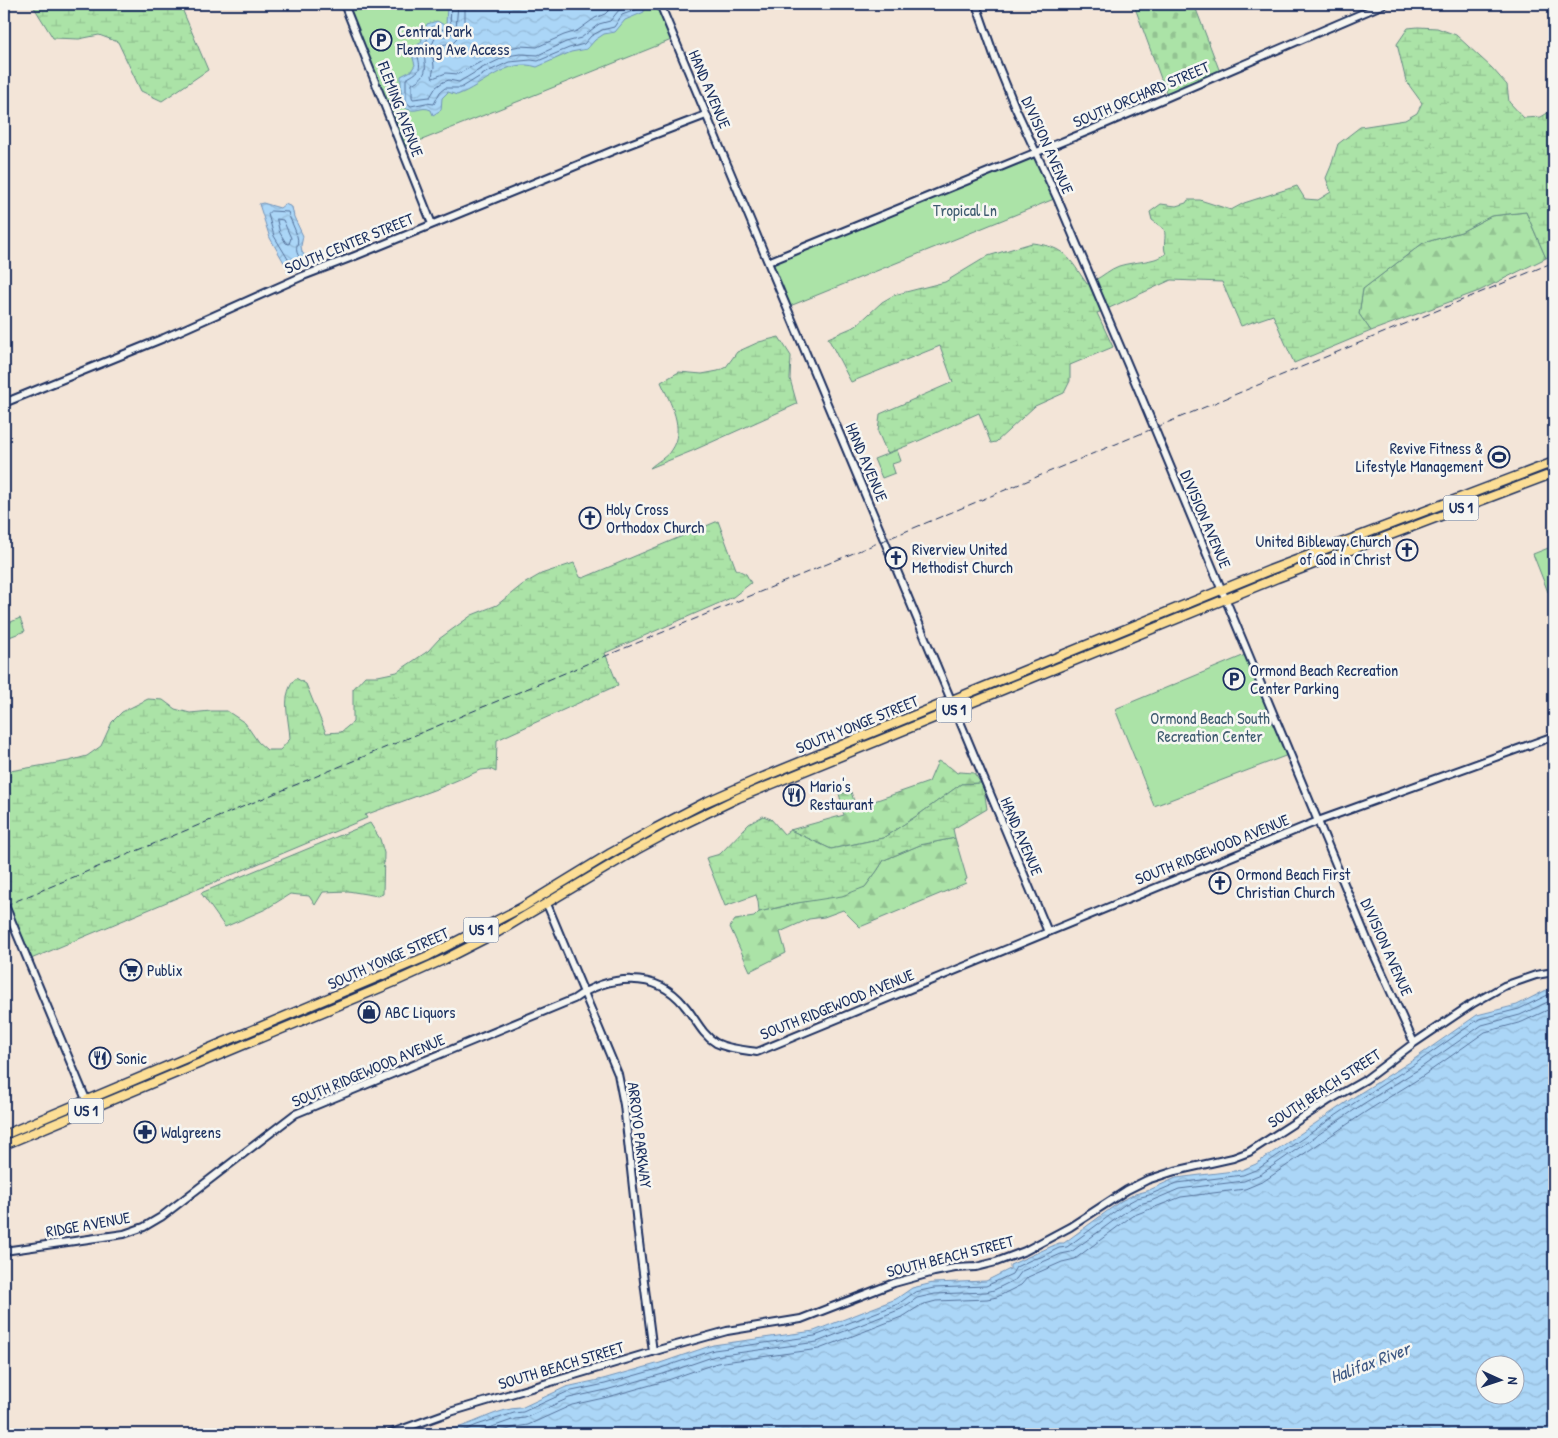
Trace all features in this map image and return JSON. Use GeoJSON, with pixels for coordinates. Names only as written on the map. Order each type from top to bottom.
{"type":"FeatureCollection","features":[{"type":"Feature","properties":{"kind":"main road","name":"SOUTH YONGE STREET"},"geometry":{"type":"LineString","coordinates":[[250,1032],[428,956],[496,922],[544,895],[633,840],[688,811],[756,780],[1221,590],[1554,462]]}},
{"type":"Feature","properties":{"kind":"main road"},"geometry":{"type":"LineString","coordinates":[[1524,484],[1528,476],[1537,468]]}},
{"type":"Feature","properties":{"kind":"main road","name":"SOUTH YONGE STREET"},"geometry":{"type":"LineString","coordinates":[[242,1046],[431,965],[476,943],[547,904],[614,862],[684,824],[738,798],[1225,599],[1369,542],[1554,473]]}},
{"type":"Feature","properties":{"kind":"main road"},"geometry":{"type":"LineString","coordinates":[[1369,542],[1375,536],[1378,529]]}},
{"type":"Feature","properties":{"kind":"main road"},"geometry":{"type":"LineString","coordinates":[[1081,658],[1082,652],[1089,644]]}},
{"type":"Feature","properties":{"kind":"main road"},"geometry":{"type":"LineString","coordinates":[[817,766],[819,759],[840,749],[847,743]]}},
{"type":"Feature","properties":{"kind":"main road"},"geometry":{"type":"LineString","coordinates":[[547,904],[554,888]]}},
{"type":"Feature","properties":{"kind":"main road"},"geometry":{"type":"LineString","coordinates":[[535,911],[544,895]]}},
{"type":"Feature","properties":{"kind":"main road"},"geometry":{"type":"LineString","coordinates":[[242,1046],[250,1032]]}},
{"type":"Feature","properties":{"kind":"main road","name":"US 1"},"geometry":{"type":"LineString","coordinates":[[4,1135],[250,1032]]}},
{"type":"Feature","properties":{"kind":"main road","name":"US 1"},"geometry":{"type":"LineString","coordinates":[[4,1145],[242,1046]]}},
{"type":"Feature","properties":{"kind":"street","name":"FLEMING AVENUE"},"geometry":{"type":"LineString","coordinates":[[344,4],[432,224]]}},
{"type":"Feature","properties":{"kind":"street","name":"HAND AVENUE"},"geometry":{"type":"LineString","coordinates":[[660,4],[1048,932]]}},
{"type":"Feature","properties":{"kind":"street","name":"DIVISION AVENUE"},"geometry":{"type":"LineString","coordinates":[[976,4],[995,58],[1136,384],[1367,939],[1414,1043]]}},
{"type":"Feature","properties":{"kind":"street","name":"SOUTH ORCHARD STREET"},"geometry":{"type":"LineString","coordinates":[[768,262],[1168,98],[1384,4]]}},
{"type":"Feature","properties":{"kind":"street","name":"SOUTH CENTER STREET"},"geometry":{"type":"LineString","coordinates":[[4,403],[164,338],[303,276],[706,114]]}},
{"type":"Feature","properties":{"kind":"street","name":"SOUTH RIDGEWOOD AVENUE"},"geometry":{"type":"LineString","coordinates":[[171,1208],[295,1114],[574,999],[583,992],[615,980],[634,979],[664,986],[685,1005],[707,1036],[717,1043],[737,1050],[757,1052],[1318,821],[1554,736]]}},
{"type":"Feature","properties":{"kind":"street"},"geometry":{"type":"LineString","coordinates":[[4,903],[90,1109]]}},
{"type":"Feature","properties":{"kind":"street","name":"ARROYO PARKWAY"},"geometry":{"type":"LineString","coordinates":[[547,904],[618,1074],[624,1105],[653,1352]]}},
{"type":"Feature","properties":{"kind":"street","name":"SOUTH BEACH STREET"},"geometry":{"type":"LineString","coordinates":[[389,1434],[445,1414],[653,1352],[727,1331],[801,1319],[894,1283],[934,1272],[976,1267],[1026,1251],[1070,1227],[1127,1190],[1147,1180],[1176,1171],[1233,1158],[1249,1152],[1328,1101],[1365,1080],[1414,1043],[1472,1004],[1504,986],[1554,972]]}},
{"type":"Feature","properties":{"kind":"street","name":"RIDGE AVENUE"},"geometry":{"type":"LineString","coordinates":[[4,1252],[124,1234],[144,1227],[171,1208]]}},
{"type":"Feature","properties":{"kind":"green space"},"geometry":{"type":"Polygon","coordinates":[[[32,4],[180,4],[208,70],[162,101],[141,91],[118,42],[99,35],[79,39],[53,38],[32,4]]]}},
{"type":"Feature","properties":{"kind":"green space"},"geometry":{"type":"Polygon","coordinates":[[[343,4],[660,4],[674,39],[402,148],[343,4]]]}},
{"type":"Feature","properties":{"kind":"green space"},"geometry":{"type":"Polygon","coordinates":[[[1194,4],[1220,72],[1167,95],[1134,5],[1194,4]]]}},
{"type":"Feature","properties":{"kind":"green space"},"geometry":{"type":"Polygon","coordinates":[[[1408,28],[1437,28],[1456,35],[1492,68],[1507,85],[1509,102],[1524,118],[1541,117],[1554,109],[1554,254],[1546,258],[1526,212],[1491,216],[1461,232],[1423,243],[1363,289],[1359,314],[1371,331],[1294,363],[1273,315],[1241,326],[1222,282],[1171,280],[1107,309],[1095,280],[1119,266],[1155,259],[1166,254],[1164,248],[1164,229],[1152,220],[1150,212],[1161,204],[1176,206],[1186,203],[1188,200],[1200,200],[1231,210],[1244,203],[1297,186],[1305,199],[1318,200],[1331,192],[1326,178],[1338,144],[1360,127],[1405,120],[1417,113],[1422,103],[1406,81],[1397,44],[1408,28]]]}},
{"type":"Feature","properties":{"kind":"green space","name":"Tropical Ln"},"geometry":{"type":"Polygon","coordinates":[[[1035,156],[1054,199],[790,306],[771,263],[1035,156]]]}},
{"type":"Feature","properties":{"kind":"green space"},"geometry":{"type":"Polygon","coordinates":[[[1526,212],[1546,258],[1479,291],[1371,331],[1359,314],[1363,289],[1423,243],[1461,232],[1491,216],[1526,212]]]}},
{"type":"Feature","properties":{"kind":"green space"},"geometry":{"type":"Polygon","coordinates":[[[1032,243],[1052,247],[1066,255],[1087,284],[1090,283],[1102,311],[1097,313],[1113,347],[1070,365],[1070,381],[1064,393],[1035,406],[996,442],[991,443],[979,413],[887,453],[878,432],[880,414],[953,382],[940,346],[851,382],[828,338],[856,326],[882,302],[894,295],[945,282],[988,256],[1032,243]]]}},
{"type":"Feature","properties":{"kind":"green space"},"geometry":{"type":"Polygon","coordinates":[[[779,337],[791,356],[790,379],[797,404],[650,468],[669,453],[677,433],[675,416],[661,382],[679,372],[702,374],[718,371],[726,367],[737,352],[759,342],[779,337]]]}},
{"type":"Feature","properties":{"kind":"green space"},"geometry":{"type":"Polygon","coordinates":[[[897,450],[901,461],[892,464],[895,473],[882,478],[874,459],[897,450]]]}},
{"type":"Feature","properties":{"kind":"green space"},"geometry":{"type":"Polygon","coordinates":[[[718,521],[736,569],[746,574],[751,583],[733,597],[605,653],[618,685],[497,740],[496,772],[490,769],[481,770],[439,788],[365,815],[367,818],[31,959],[4,896],[4,772],[69,761],[87,756],[101,746],[112,722],[122,712],[148,699],[163,700],[175,709],[190,713],[227,711],[245,723],[258,742],[267,750],[280,750],[290,739],[287,699],[291,685],[296,678],[306,684],[326,733],[341,732],[353,722],[353,689],[365,676],[378,676],[397,672],[428,651],[439,639],[472,615],[497,605],[522,585],[541,574],[574,563],[580,577],[583,578],[718,521]]]}},
{"type":"Feature","properties":{"kind":"green space"},"geometry":{"type":"Polygon","coordinates":[[[1551,547],[1554,555],[1554,590],[1548,592],[1533,554],[1551,547]]]}},
{"type":"Feature","properties":{"kind":"green space"},"geometry":{"type":"Polygon","coordinates":[[[20,618],[25,631],[4,639],[4,625],[20,618]]]}},
{"type":"Feature","properties":{"kind":"green space","name":"Ormond Beach South Recreation Center"},"geometry":{"type":"Polygon","coordinates":[[[1245,655],[1288,755],[1154,806],[1115,709],[1245,655]]]}},
{"type":"Feature","properties":{"kind":"green space"},"geometry":{"type":"Polygon","coordinates":[[[938,761],[957,773],[974,773],[981,783],[961,784],[883,838],[831,849],[790,830],[844,815],[839,793],[851,792],[855,804],[860,806],[929,782],[938,761]]]}},
{"type":"Feature","properties":{"kind":"green space"},"geometry":{"type":"Polygon","coordinates":[[[981,783],[984,789],[987,809],[953,829],[955,838],[920,845],[884,860],[865,887],[842,896],[797,903],[759,912],[756,895],[725,906],[706,858],[720,854],[749,824],[763,816],[771,819],[784,834],[790,830],[831,849],[883,838],[961,784],[981,783]]]}},
{"type":"Feature","properties":{"kind":"green space"},"geometry":{"type":"Polygon","coordinates":[[[370,823],[380,839],[384,853],[383,894],[378,896],[348,891],[323,892],[315,905],[309,896],[290,894],[266,909],[225,927],[201,893],[370,823]]]}},
{"type":"Feature","properties":{"kind":"green space"},"geometry":{"type":"Polygon","coordinates":[[[955,838],[967,879],[965,880],[966,883],[860,927],[843,910],[824,917],[809,919],[780,932],[786,953],[750,971],[730,927],[735,920],[754,917],[759,912],[865,887],[884,860],[920,845],[955,838]]]}},
{"type":"Feature","properties":{"kind":"water"},"geometry":{"type":"Polygon","coordinates":[[[447,4],[644,4],[644,12],[625,20],[615,32],[604,34],[587,49],[571,52],[537,67],[526,65],[505,69],[457,95],[448,92],[442,98],[441,110],[433,115],[431,110],[427,109],[408,109],[403,107],[401,103],[401,76],[411,71],[415,65],[411,51],[421,42],[427,24],[437,21],[446,26],[447,4]]]}},
{"type":"Feature","properties":{"kind":"water"},"geometry":{"type":"Polygon","coordinates":[[[263,203],[280,208],[285,204],[292,207],[294,217],[303,236],[302,252],[311,263],[290,273],[270,238],[259,204],[263,203]]]}},
{"type":"Feature","properties":{"kind":"water","name":"Halifax River"},"geometry":{"type":"Polygon","coordinates":[[[1554,986],[1554,1434],[425,1434],[456,1428],[498,1412],[521,1408],[566,1387],[660,1363],[713,1345],[814,1331],[896,1299],[912,1288],[933,1283],[986,1281],[1010,1269],[1010,1265],[1059,1243],[1064,1243],[1121,1201],[1135,1194],[1147,1191],[1176,1178],[1242,1170],[1256,1164],[1357,1095],[1410,1062],[1477,1015],[1517,1005],[1554,986]]]}},
{"type":"Feature","properties":{"kind":"railway"},"geometry":{"type":"LineString","coordinates":[[4,906],[1554,262]]}},
{"type":"Feature","properties":{"kind":"place","name":"Central Park Fleming Ave Access"},"geometry":{"type":"Point","coordinates":[381,40]}},
{"type":"Feature","properties":{"kind":"place","name":"Revive Fitness & Lifestyle Management"},"geometry":{"type":"Point","coordinates":[1499,457]}},
{"type":"Feature","properties":{"kind":"place","name":"Holy Cross Orthodox Church"},"geometry":{"type":"Point","coordinates":[590,518]}},
{"type":"Feature","properties":{"kind":"place","name":"United Bibleway Church of God in Christ"},"geometry":{"type":"Point","coordinates":[1407,550]}},
{"type":"Feature","properties":{"kind":"place","name":"Riverview United Methodist Church"},"geometry":{"type":"Point","coordinates":[896,558]}},
{"type":"Feature","properties":{"kind":"place","name":"Ormond Beach Recreation Center Parking"},"geometry":{"type":"Point","coordinates":[1234,679]}},
{"type":"Feature","properties":{"kind":"place","name":"Mario's Restaurant"},"geometry":{"type":"Point","coordinates":[794,795]}},
{"type":"Feature","properties":{"kind":"place","name":"Ormond Beach First Christian Church"},"geometry":{"type":"Point","coordinates":[1220,883]}},
{"type":"Feature","properties":{"kind":"place","name":"Publix"},"geometry":{"type":"Point","coordinates":[131,970]}},
{"type":"Feature","properties":{"kind":"place","name":"ABC Liquors"},"geometry":{"type":"Point","coordinates":[369,1012]}},
{"type":"Feature","properties":{"kind":"place","name":"Sonic"},"geometry":{"type":"Point","coordinates":[100,1058]}},
{"type":"Feature","properties":{"kind":"place","name":"Walgreens"},"geometry":{"type":"Point","coordinates":[145,1132]}}]}
